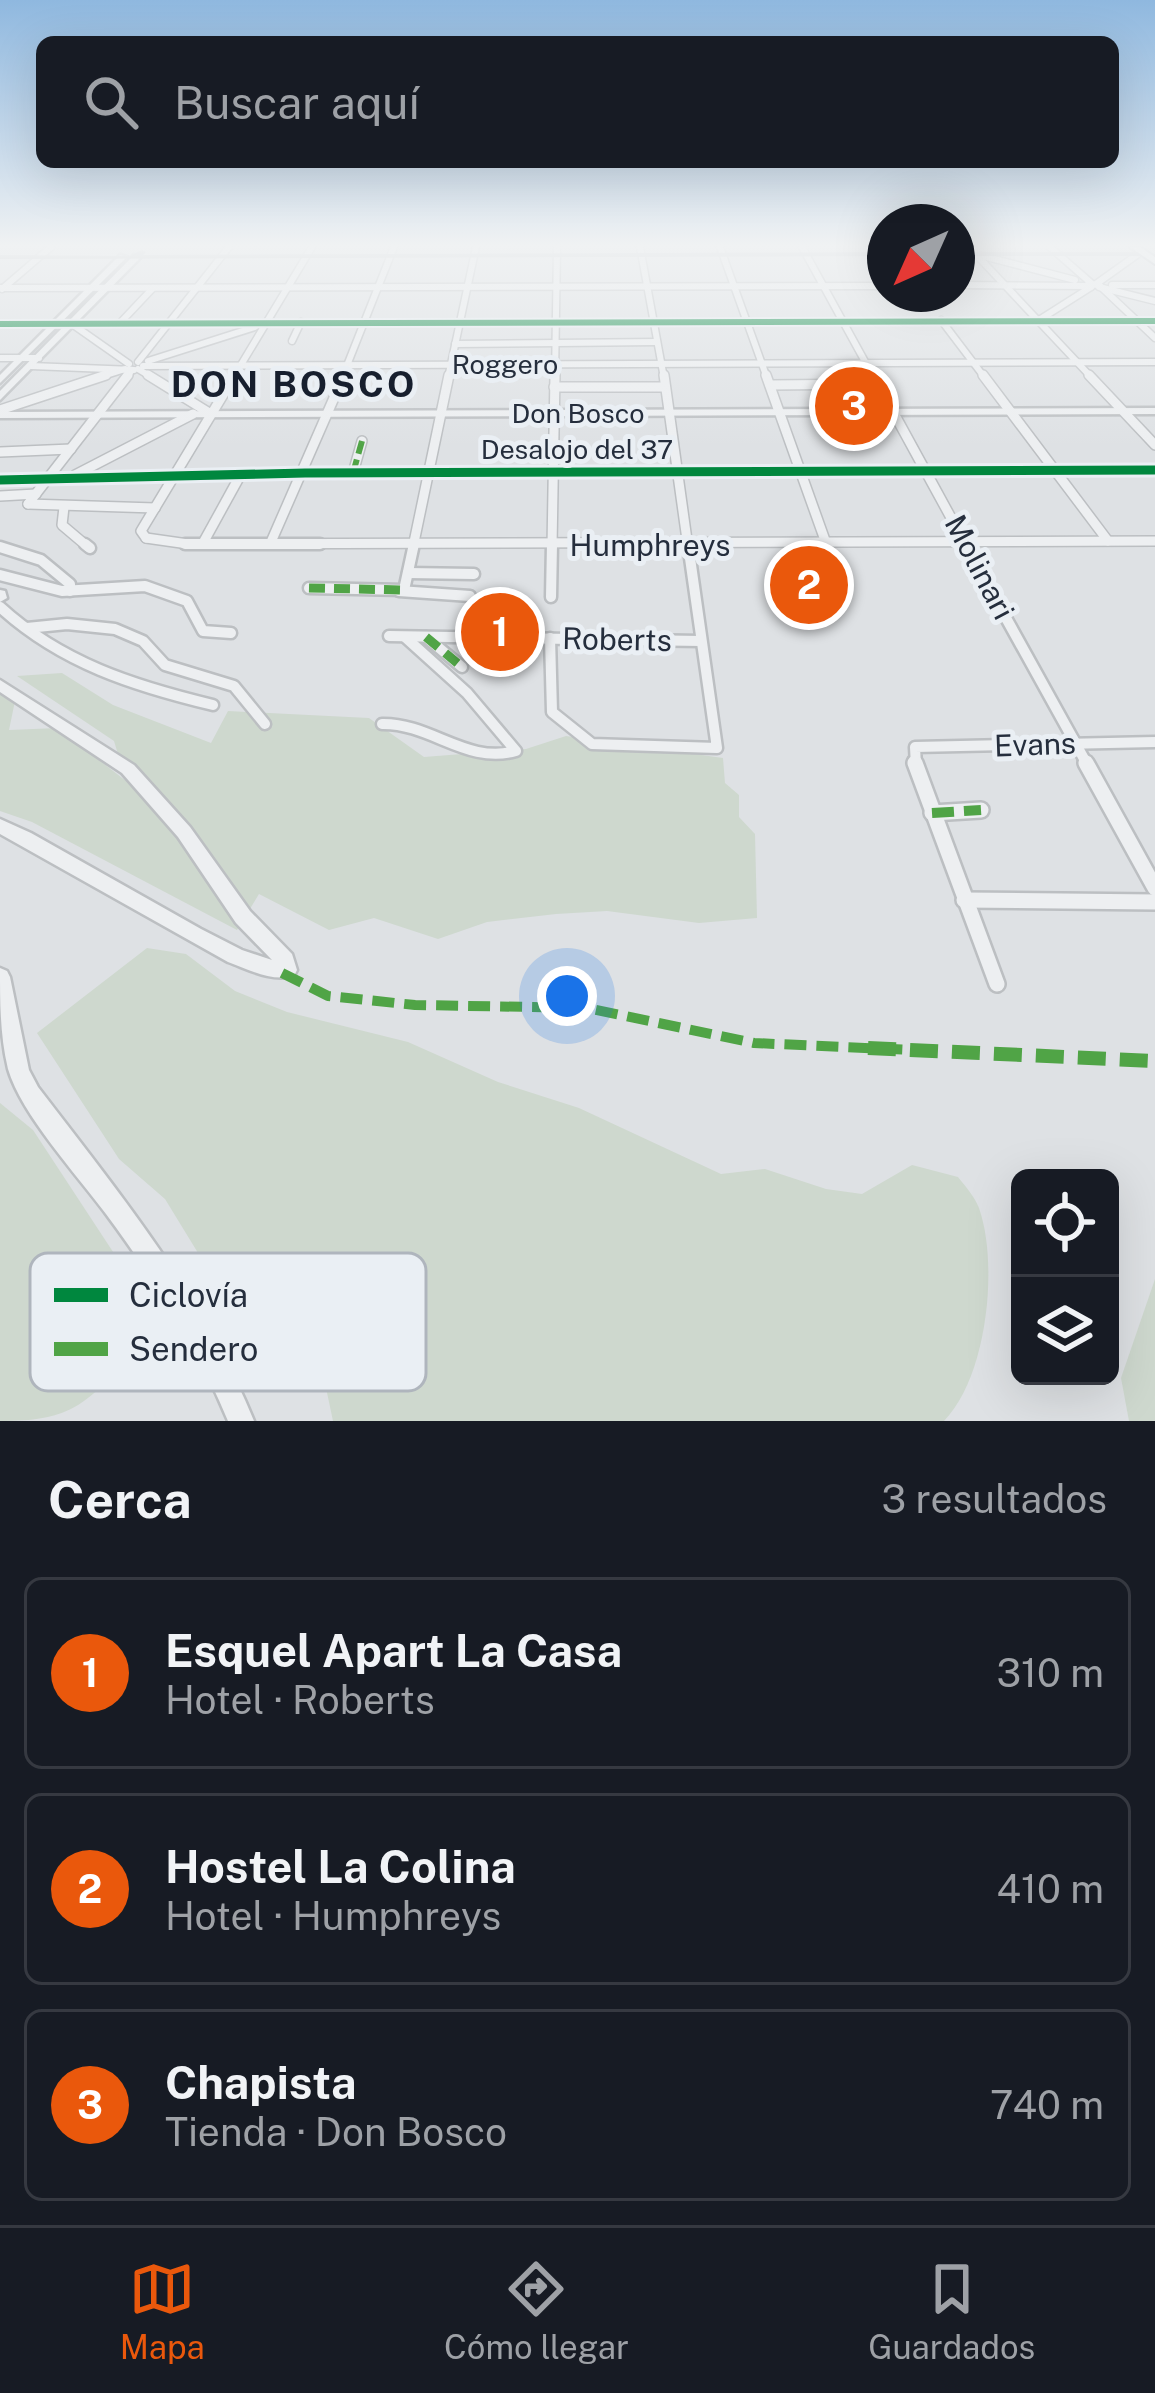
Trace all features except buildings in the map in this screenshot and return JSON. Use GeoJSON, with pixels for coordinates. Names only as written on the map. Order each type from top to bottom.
{"type":"FeatureCollection","features":[{"type":"Feature","properties":{"kind":"street"},"geometry":{"type":"LineString","coordinates":[[0,397],[66,313]]}},
{"type":"Feature","properties":{"kind":"street"},"geometry":{"type":"LineString","coordinates":[[0,380],[30,361],[83,313]]}},
{"type":"Feature","properties":{"kind":"street"},"geometry":{"type":"LineString","coordinates":[[120,323],[129,313]]}},
{"type":"Feature","properties":{"kind":"street"},"geometry":{"type":"LineString","coordinates":[[178,313],[28,504],[155,508],[272,313]]}},
{"type":"Feature","properties":{"kind":"street"},"geometry":{"type":"LineString","coordinates":[[271,542],[305,473],[366,313]]}},
{"type":"Feature","properties":{"kind":"street"},"geometry":{"type":"LineString","coordinates":[[404,590],[462,313]]}},
{"type":"Feature","properties":{"kind":"street"},"geometry":{"type":"LineString","coordinates":[[551,597],[554,313]]}},
{"type":"Feature","properties":{"kind":"street"},"geometry":{"type":"LineString","coordinates":[[550,638],[552,712],[592,744],[717,748],[651,313]]}},
{"type":"Feature","properties":{"kind":"street"},"geometry":{"type":"LineString","coordinates":[[745,313],[826,543]]}},
{"type":"Feature","properties":{"kind":"street","name":"Molinari"},"geometry":{"type":"LineString","coordinates":[[840,313],[1155,888]]}},
{"type":"Feature","properties":{"kind":"street"},"geometry":{"type":"LineString","coordinates":[[1032,313],[1155,446]]}},
{"type":"Feature","properties":{"kind":"street"},"geometry":{"type":"LineString","coordinates":[[1038,320],[1049,313]]}},
{"type":"Feature","properties":{"kind":"street"},"geometry":{"type":"LineString","coordinates":[[1126,313],[1155,338]]}},
{"type":"Feature","properties":{"kind":"street"},"geometry":{"type":"LineString","coordinates":[[941,320],[1108,541]]}},
{"type":"Feature","properties":{"kind":"street"},"geometry":{"type":"LineString","coordinates":[[0,324],[1155,320]]}},
{"type":"Feature","properties":{"kind":"street"},"geometry":{"type":"LineString","coordinates":[[0,413],[267,322]]}},
{"type":"Feature","properties":{"kind":"street"},"geometry":{"type":"LineString","coordinates":[[292,341],[301,322]]}},
{"type":"Feature","properties":{"kind":"street"},"geometry":{"type":"LineString","coordinates":[[72,324],[211,414]]}},
{"type":"Feature","properties":{"kind":"street"},"geometry":{"type":"LineString","coordinates":[[455,344],[657,342]]}},
{"type":"Feature","properties":{"kind":"street","name":"Roggero"},"geometry":{"type":"LineString","coordinates":[[0,358],[134,366],[1155,362]]}},
{"type":"Feature","properties":{"kind":"street"},"geometry":{"type":"LineString","coordinates":[[770,385],[879,384]]}},
{"type":"Feature","properties":{"kind":"street"},"geometry":{"type":"LineString","coordinates":[[554,387],[665,387]]}},
{"type":"Feature","properties":{"kind":"street","name":"Don Bosco"},"geometry":{"type":"LineString","coordinates":[[0,413],[1155,411]]}},
{"type":"Feature","properties":{"kind":"street"},"geometry":{"type":"LineString","coordinates":[[0,496],[38,492],[193,414]]}},
{"type":"Feature","properties":{"kind":"street"},"geometry":{"type":"LineString","coordinates":[[352,473],[362,441]]}},
{"type":"Feature","properties":{"kind":"street"},"geometry":{"type":"LineString","coordinates":[[0,452],[71,449]]}},
{"type":"Feature","properties":{"kind":"street","name":"Desalojo del 37"},"geometry":{"type":"LineString","coordinates":[[0,480],[305,473],[1155,470]]}},
{"type":"Feature","properties":{"kind":"street"},"geometry":{"type":"LineString","coordinates":[[203,543],[241,474]]}},
{"type":"Feature","properties":{"kind":"street"},"geometry":{"type":"LineString","coordinates":[[64,507],[62,525],[90,548]]}},
{"type":"Feature","properties":{"kind":"street","name":"Humphreys"},"geometry":{"type":"LineString","coordinates":[[155,508],[141,531],[144,540],[686,546],[1155,541]]}},
{"type":"Feature","properties":{"kind":"street"},"geometry":{"type":"LineString","coordinates":[[0,547],[41,560],[70,584],[70,591]]}},
{"type":"Feature","properties":{"kind":"street"},"geometry":{"type":"LineString","coordinates":[[408,573],[474,574]]}},
{"type":"Feature","properties":{"kind":"street"},"geometry":{"type":"LineString","coordinates":[[0,575],[70,591],[145,586],[188,601],[203,631],[230,633]]}},
{"type":"Feature","properties":{"kind":"street"},"geometry":{"type":"LineString","coordinates":[[309,588],[470,596]]}},
{"type":"Feature","properties":{"kind":"street"},"geometry":{"type":"LineString","coordinates":[[328,599],[335,593],[404,590]]}},
{"type":"Feature","properties":{"kind":"street"},"geometry":{"type":"LineString","coordinates":[[0,600],[62,658],[160,693],[213,705]]}},
{"type":"Feature","properties":{"kind":"street"},"geometry":{"type":"LineString","coordinates":[[27,628],[67,624],[115,629],[143,641],[166,665],[234,686],[265,724]]}},
{"type":"Feature","properties":{"kind":"street","name":"Roberts"},"geometry":{"type":"LineString","coordinates":[[389,636],[701,641]]}},
{"type":"Feature","properties":{"kind":"street"},"geometry":{"type":"LineString","coordinates":[[462,636],[485,660]]}},
{"type":"Feature","properties":{"kind":"street"},"geometry":{"type":"LineString","coordinates":[[382,724],[433,729],[462,752],[512,754],[516,747],[404,637]]}},
{"type":"Feature","properties":{"kind":"street"},"geometry":{"type":"LineString","coordinates":[[426,637],[462,667]]}},
{"type":"Feature","properties":{"kind":"street"},"geometry":{"type":"LineString","coordinates":[[0,685],[128,770],[157,799],[243,917],[285,961],[282,974],[221,950],[0,826]]}},
{"type":"Feature","properties":{"kind":"street","name":"Evans"},"geometry":{"type":"LineString","coordinates":[[932,813],[912,755],[915,747],[1155,742]]}},
{"type":"Feature","properties":{"kind":"street"},"geometry":{"type":"LineString","coordinates":[[980,810],[932,813],[998,984]]}},
{"type":"Feature","properties":{"kind":"street"},"geometry":{"type":"LineString","coordinates":[[964,900],[1155,902]]}},
{"type":"Feature","properties":{"kind":"street"},"geometry":{"type":"LineString","coordinates":[[0,977],[19,1071],[30,1095],[148,1253]]}},
{"type":"Feature","properties":{"kind":"street"},"geometry":{"type":"LineString","coordinates":[[230,1391],[241,1421]]}},
{"type":"Feature","properties":{"kind":"shaded area"},"geometry":{"type":"Polygon","coordinates":[[[62,673],[113,705],[211,743],[228,711],[369,718],[424,757],[526,749],[566,736],[723,758],[725,783],[739,795],[739,817],[755,834],[757,918],[699,923],[607,911],[556,914],[487,922],[438,939],[374,918],[329,930],[259,894],[237,930],[32,822],[0,811],[0,692],[15,701],[9,730],[58,728],[126,781],[114,741],[17,676],[62,673]]]}},
{"type":"Feature","properties":{"kind":"shaded area"},"geometry":{"type":"Polygon","coordinates":[[[147,948],[186,954],[235,991],[287,1012],[408,1042],[498,1082],[579,1108],[721,1174],[765,1169],[826,1189],[862,1194],[912,1165],[958,1177],[979,1208],[988,1259],[985,1320],[970,1378],[944,1421],[333,1421],[327,1391],[426,1391],[426,1253],[198,1253],[165,1199],[119,1159],[37,1033],[147,948]]]}},
{"type":"Feature","properties":{"kind":"shaded area"},"geometry":{"type":"Polygon","coordinates":[[[0,1103],[33,1130],[114,1253],[30,1253],[30,1391],[97,1391],[59,1414],[0,1421],[0,1103]]]}},
{"type":"Feature","properties":{"kind":"shaded area"},"geometry":{"type":"Polygon","coordinates":[[[1155,1279],[1155,1421],[1129,1421],[1121,1378],[1155,1279]]]}},
{"type":"Feature","properties":{"kind":"marked path"},"geometry":{"type":"LineString","coordinates":[[353,473],[362,441]]}},
{"type":"Feature","properties":{"kind":"marked path"},"geometry":{"type":"LineString","coordinates":[[309,588],[404,590]]}},
{"type":"Feature","properties":{"kind":"marked path"},"geometry":{"type":"LineString","coordinates":[[462,636],[485,660]]}},
{"type":"Feature","properties":{"kind":"marked path"},"geometry":{"type":"LineString","coordinates":[[426,637],[462,667]]}},
{"type":"Feature","properties":{"kind":"marked path"},"geometry":{"type":"LineString","coordinates":[[932,813],[981,810]]}},
{"type":"Feature","properties":{"kind":"marked path"},"geometry":{"type":"LineString","coordinates":[[282,973],[328,996],[415,1005],[587,1008],[754,1043],[1155,1061]]}},
{"type":"Feature","properties":{"kind":"cycle path"},"geometry":{"type":"LineString","coordinates":[[0,324],[1155,321]]}},
{"type":"Feature","properties":{"kind":"cycle path"},"geometry":{"type":"LineString","coordinates":[[0,480],[305,473],[1155,470]]}},
{"type":"Feature","properties":{"kind":"place","name":"Chapista"},"geometry":{"type":"Point","coordinates":[854,406]}},
{"type":"Feature","properties":{"kind":"place","name":"Hostel La Colina"},"geometry":{"type":"Point","coordinates":[809,585]}},
{"type":"Feature","properties":{"kind":"place","name":"Esquel Apart La Casa"},"geometry":{"type":"Point","coordinates":[500,632]}},
{"type":"Feature","properties":{"kind":"district","name":"DON BOSCO"},"geometry":{"type":"Point","coordinates":[294,384]}}]}
